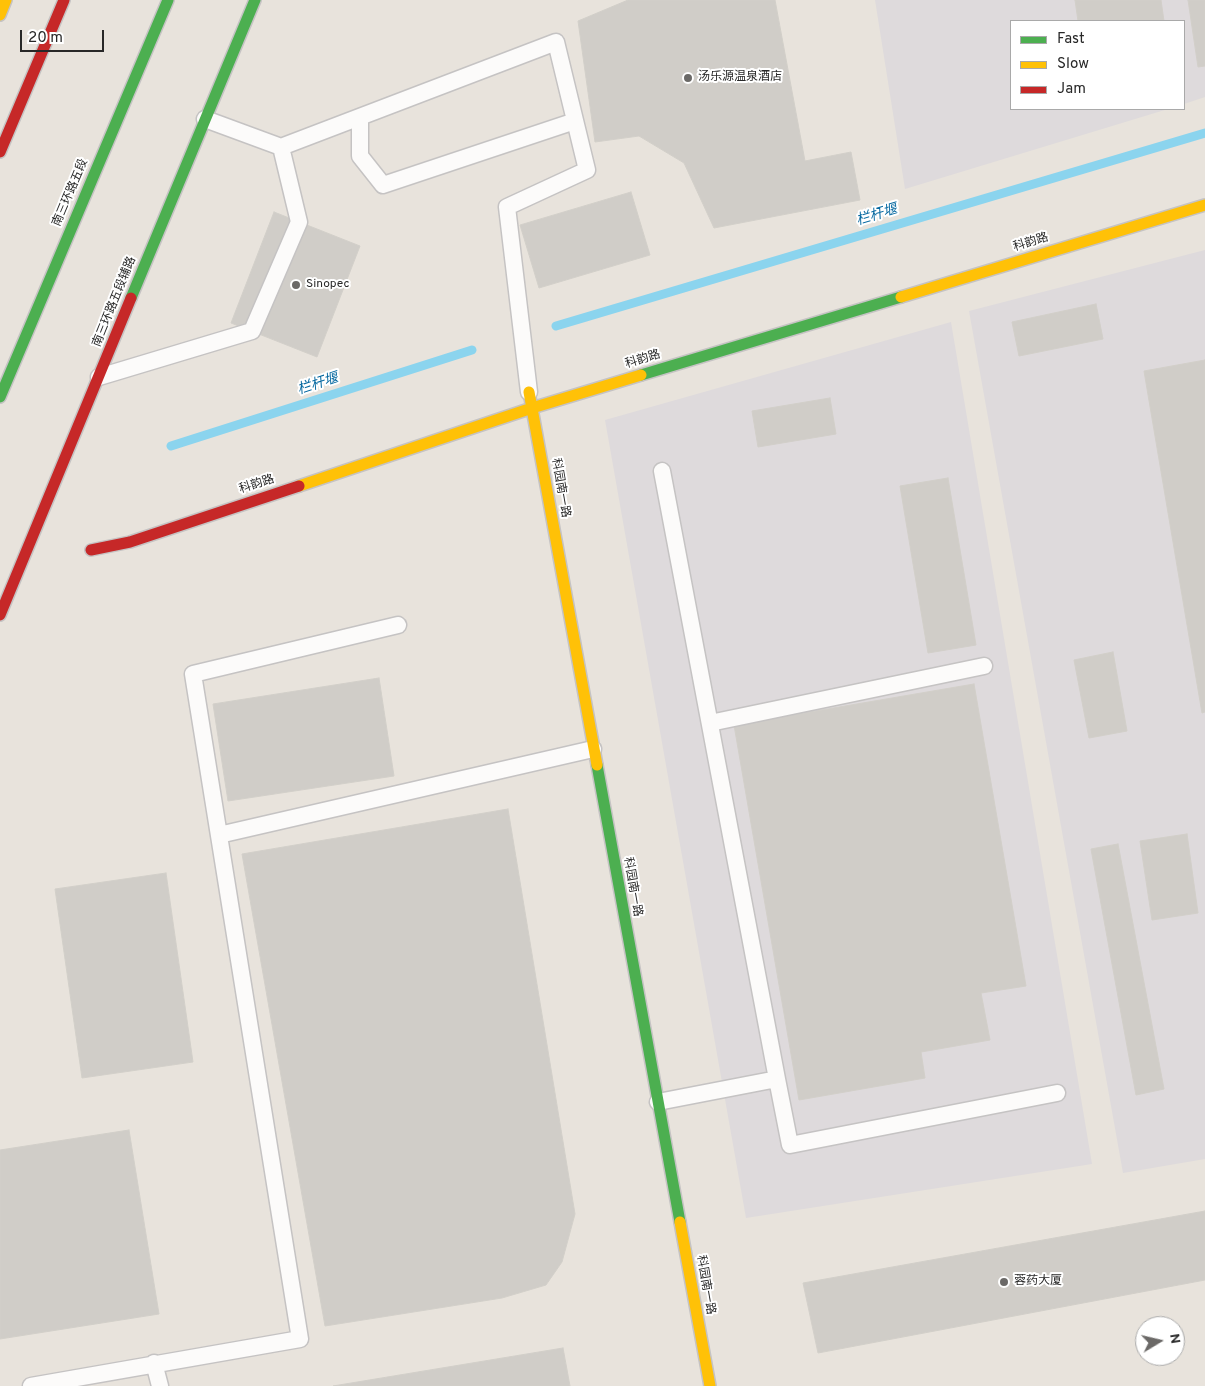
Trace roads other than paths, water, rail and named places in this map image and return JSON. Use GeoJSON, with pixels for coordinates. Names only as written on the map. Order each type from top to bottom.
{"type":"FeatureCollection","features":[{"type":"Feature","properties":{"kind":"main road"},"geometry":{"type":"LineString","coordinates":[[0,15],[6,0]]}},
{"type":"Feature","properties":{"kind":"main road"},"geometry":{"type":"LineString","coordinates":[[0,152],[64,0]]}},
{"type":"Feature","properties":{"kind":"main road","name":"南三环路五段"},"geometry":{"type":"LineString","coordinates":[[0,397],[168,0]]}},
{"type":"Feature","properties":{"kind":"main road","name":"南三环路五段辅路"},"geometry":{"type":"LineString","coordinates":[[0,615],[255,0]]}},
{"type":"Feature","properties":{"kind":"main road","name":"科韵路"},"geometry":{"type":"LineString","coordinates":[[92,550],[130,542],[532,408],[1205,205]]}},
{"type":"Feature","properties":{"kind":"main road","name":"科园南一路"},"geometry":{"type":"LineString","coordinates":[[529,392],[710,1386]]}},
{"type":"Feature","properties":{"kind":"lane"},"geometry":{"type":"LineString","coordinates":[[205,119],[282,147],[556,42],[587,170],[508,207],[529,392]]}},
{"type":"Feature","properties":{"kind":"lane"},"geometry":{"type":"LineString","coordinates":[[360,117],[360,156],[383,185],[575,121]]}},
{"type":"Feature","properties":{"kind":"lane"},"geometry":{"type":"LineString","coordinates":[[99,377],[252,331],[299,222],[282,147]]}},
{"type":"Feature","properties":{"kind":"lane"},"geometry":{"type":"LineString","coordinates":[[662,472],[790,1145],[1057,1093]]}},
{"type":"Feature","properties":{"kind":"lane"},"geometry":{"type":"LineString","coordinates":[[31,1386],[300,1339],[193,674],[398,624]]}},
{"type":"Feature","properties":{"kind":"lane"},"geometry":{"type":"LineString","coordinates":[[710,724],[984,666]]}},
{"type":"Feature","properties":{"kind":"lane"},"geometry":{"type":"LineString","coordinates":[[219,835],[593,749]]}},
{"type":"Feature","properties":{"kind":"lane"},"geometry":{"type":"LineString","coordinates":[[658,1102],[777,1079]]}},
{"type":"Feature","properties":{"kind":"lane"},"geometry":{"type":"LineString","coordinates":[[154,1363],[160,1386]]}},
{"type":"Feature","properties":{"kind":"waterway","name":"栏杆堰"},"geometry":{"type":"LineString","coordinates":[[556,326],[1205,133]]}},
{"type":"Feature","properties":{"kind":"waterway","name":"栏杆堰"},"geometry":{"type":"LineString","coordinates":[[171,446],[472,350]]}},
{"type":"Feature","properties":{"kind":"place","name":"汤乐源温泉酒店"},"geometry":{"type":"Point","coordinates":[688,78]}},
{"type":"Feature","properties":{"kind":"place","name":"Sinopec"},"geometry":{"type":"Point","coordinates":[296,285]}},
{"type":"Feature","properties":{"kind":"place","name":"蓉药大厦"},"geometry":{"type":"Point","coordinates":[1004,1282]}}]}
